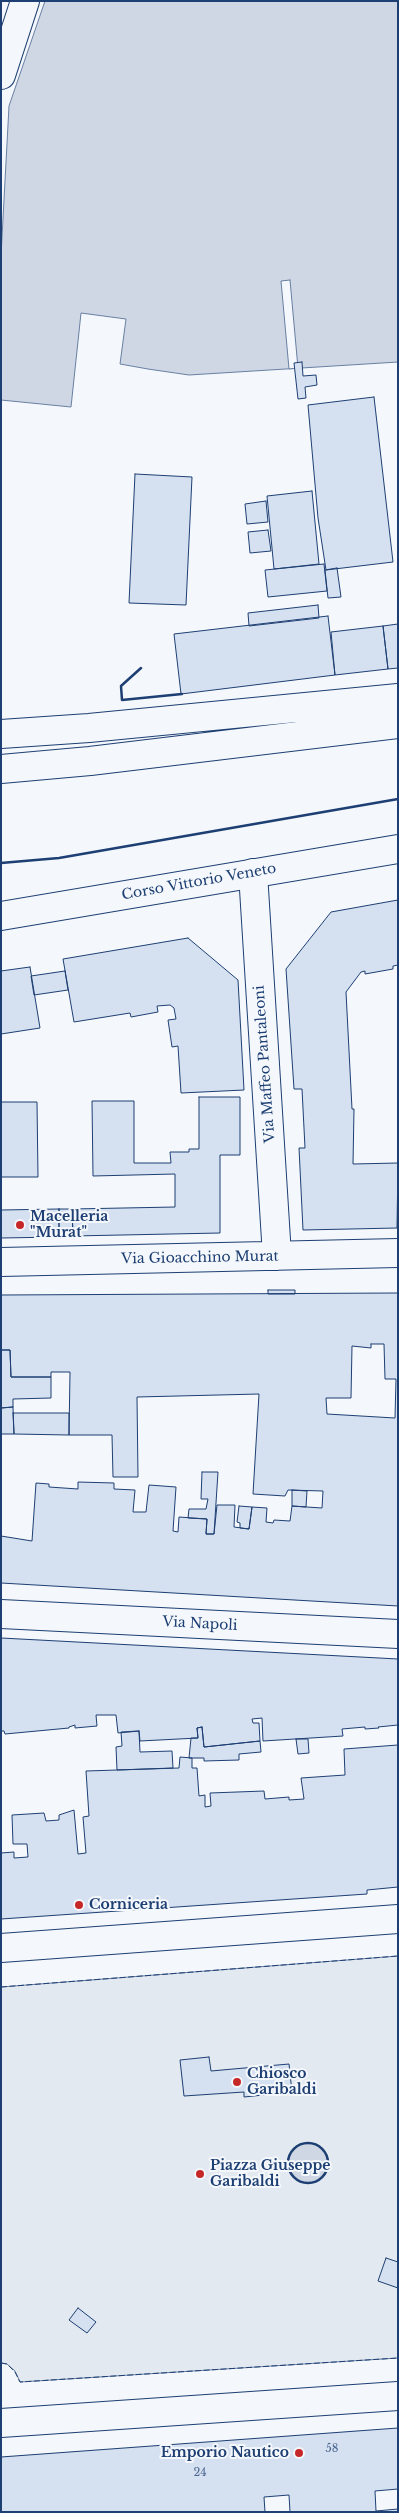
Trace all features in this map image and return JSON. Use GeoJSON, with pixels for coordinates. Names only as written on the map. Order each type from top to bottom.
{"type":"FeatureCollection","features":[{"type":"Feature","properties":{"kind":"street"},"geometry":{"type":"LineString","coordinates":[[1,75],[25,1]]}},
{"type":"Feature","properties":{"kind":"street"},"geometry":{"type":"LineString","coordinates":[[1,734],[89,728],[398,698]]}},
{"type":"Feature","properties":{"kind":"street"},"geometry":{"type":"LineString","coordinates":[[1,769],[100,760],[398,724]]}},
{"type":"Feature","properties":{"kind":"street","name":"Corso Vittorio Veneto"},"geometry":{"type":"LineString","coordinates":[[1,916],[398,849]]}},
{"type":"Feature","properties":{"kind":"street","name":"Via Maffeo Pantaleoni"},"geometry":{"type":"LineString","coordinates":[[253,873],[277,1256]]}},
{"type":"Feature","properties":{"kind":"street","name":"Via Gioacchino Murat"},"geometry":{"type":"LineString","coordinates":[[1,1262],[398,1253]]}},
{"type":"Feature","properties":{"kind":"street","name":"Via Napoli"},"geometry":{"type":"LineString","coordinates":[[1,1614],[398,1634]]}},
{"type":"Feature","properties":{"kind":"street"},"geometry":{"type":"LineString","coordinates":[[1,1948],[398,1919]]}},
{"type":"Feature","properties":{"kind":"street"},"geometry":{"type":"LineString","coordinates":[[1,2423],[398,2396]]}},
{"type":"Feature","properties":{"kind":"shaded area"},"geometry":{"type":"Polygon","coordinates":[[[45,1],[398,1],[398,362],[189,375],[148,369],[120,364],[126,319],[81,313],[71,407],[1,400],[1,256],[9,106],[45,1]]]}},
{"type":"Feature","properties":{"kind":"shaded area","name":"Piazza Giuseppe Garibaldi"},"geometry":{"type":"Polygon","coordinates":[[[398,1956],[398,2358],[20,2382],[15,2371],[7,2364],[1,2363],[1,1987],[398,1956]]]}},
{"type":"Feature","properties":{"kind":"shaded area"},"geometry":{"type":"Polygon","coordinates":[[[312,2143],[319,2146],[325,2152],[328,2163],[327,2171],[319,2180],[312,2183],[304,2183],[297,2180],[289,2171],[288,2159],[291,2152],[300,2144],[312,2143]]]}},
{"type":"Feature","properties":{"kind":"pier"},"geometry":{"type":"Polygon","coordinates":[[[290,280],[298,368],[289,369],[281,281],[290,280]]]}},
{"type":"Feature","properties":{"kind":"building"},"geometry":{"type":"Polygon","coordinates":[[[302,362],[303,376],[316,375],[317,385],[305,387],[306,398],[298,399],[294,363],[302,362]]]}},
{"type":"Feature","properties":{"kind":"building"},"geometry":{"type":"Polygon","coordinates":[[[374,397],[393,562],[326,570],[318,518],[308,405],[374,397]]]}},
{"type":"Feature","properties":{"kind":"building"},"geometry":{"type":"Polygon","coordinates":[[[135,474],[192,477],[186,605],[129,603],[135,474]]]}},
{"type":"Feature","properties":{"kind":"building"},"geometry":{"type":"Polygon","coordinates":[[[312,491],[319,564],[274,569],[267,496],[312,491]]]}},
{"type":"Feature","properties":{"kind":"building"},"geometry":{"type":"Polygon","coordinates":[[[266,501],[268,522],[247,524],[245,504],[266,501]]]}},
{"type":"Feature","properties":{"kind":"building"},"geometry":{"type":"Polygon","coordinates":[[[268,530],[271,551],[250,553],[248,532],[268,530]]]}},
{"type":"Feature","properties":{"kind":"building"},"geometry":{"type":"Polygon","coordinates":[[[324,564],[327,591],[268,597],[265,570],[324,564]]]}},
{"type":"Feature","properties":{"kind":"building"},"geometry":{"type":"Polygon","coordinates":[[[337,568],[341,597],[328,598],[325,570],[337,568]]]}},
{"type":"Feature","properties":{"kind":"building"},"geometry":{"type":"Polygon","coordinates":[[[318,605],[319,618],[249,626],[248,613],[318,605]]]}},
{"type":"Feature","properties":{"kind":"building"},"geometry":{"type":"Polygon","coordinates":[[[328,616],[335,675],[181,694],[174,634],[328,616]]]}},
{"type":"Feature","properties":{"kind":"building"},"geometry":{"type":"Polygon","coordinates":[[[398,624],[398,668],[388,669],[383,626],[398,624]]]}},
{"type":"Feature","properties":{"kind":"building"},"geometry":{"type":"Polygon","coordinates":[[[383,626],[388,669],[335,675],[331,632],[383,626]]]}},
{"type":"Feature","properties":{"kind":"building"},"geometry":{"type":"Polygon","coordinates":[[[398,900],[398,965],[393,966],[393,969],[365,974],[365,971],[361,972],[346,992],[352,1109],[354,1109],[353,1164],[398,1163],[397,1228],[303,1230],[299,1148],[305,1148],[302,1089],[294,1089],[286,969],[331,912],[398,900]]]}},
{"type":"Feature","properties":{"kind":"building"},"geometry":{"type":"Polygon","coordinates":[[[188,938],[238,980],[244,1090],[181,1093],[178,1046],[172,1047],[168,1020],[176,1019],[174,1008],[170,1005],[157,1006],[158,1012],[131,1017],[130,1013],[74,1022],[63,959],[188,938]]]}},
{"type":"Feature","properties":{"kind":"building"},"geometry":{"type":"Polygon","coordinates":[[[30,967],[40,1028],[1,1034],[1,971],[30,967]]]}},
{"type":"Feature","properties":{"kind":"building"},"geometry":{"type":"Polygon","coordinates":[[[65,971],[68,990],[34,995],[31,976],[65,971]]]}},
{"type":"Feature","properties":{"kind":"building"},"geometry":{"type":"Polygon","coordinates":[[[199,1097],[240,1097],[240,1155],[220,1155],[220,1233],[73,1236],[72,1209],[175,1207],[175,1174],[93,1176],[92,1101],[134,1101],[134,1163],[171,1163],[170,1152],[189,1152],[189,1149],[199,1149],[199,1097]]]}},
{"type":"Feature","properties":{"kind":"building"},"geometry":{"type":"Polygon","coordinates":[[[1,1102],[37,1102],[38,1177],[1,1177],[1,1102]]]}},
{"type":"Feature","properties":{"kind":"building"},"geometry":{"type":"Polygon","coordinates":[[[59,1209],[59,1237],[1,1238],[1,1210],[59,1209]]]}},
{"type":"Feature","properties":{"kind":"building"},"geometry":{"type":"Polygon","coordinates":[[[59,1209],[72,1209],[73,1236],[59,1237],[59,1209]]]}},
{"type":"Feature","properties":{"kind":"building"},"geometry":{"type":"Polygon","coordinates":[[[268,1290],[295,1290],[295,1294],[268,1294],[268,1290]]]}},
{"type":"Feature","properties":{"kind":"building"},"geometry":{"type":"Polygon","coordinates":[[[398,1293],[398,1606],[1,1583],[1,1536],[32,1541],[36,1483],[49,1484],[49,1487],[78,1489],[78,1482],[114,1483],[114,1489],[135,1490],[133,1512],[146,1512],[149,1485],[176,1487],[173,1531],[178,1532],[179,1517],[207,1519],[206,1534],[214,1534],[217,1505],[235,1505],[234,1527],[249,1529],[252,1507],[267,1508],[266,1522],[273,1523],[274,1520],[290,1521],[292,1506],[322,1508],[323,1491],[288,1490],[285,1496],[253,1494],[259,1394],[137,1397],[138,1477],[113,1477],[112,1435],[69,1435],[70,1372],[51,1372],[51,1377],[11,1377],[10,1350],[1,1350],[1,1295],[398,1293]],[[371,1344],[371,1348],[352,1346],[351,1398],[326,1398],[327,1414],[395,1418],[396,1379],[385,1379],[384,1344],[371,1344]]]}},
{"type":"Feature","properties":{"kind":"building"},"geometry":{"type":"Polygon","coordinates":[[[1,1350],[10,1350],[11,1377],[51,1377],[51,1398],[13,1399],[13,1407],[1,1408],[1,1350]]]}},
{"type":"Feature","properties":{"kind":"building"},"geometry":{"type":"Polygon","coordinates":[[[13,1407],[14,1434],[1,1434],[1,1408],[13,1407]]]}},
{"type":"Feature","properties":{"kind":"building"},"geometry":{"type":"Polygon","coordinates":[[[13,1413],[69,1413],[69,1435],[14,1434],[13,1413]]]}},
{"type":"Feature","properties":{"kind":"building"},"geometry":{"type":"Polygon","coordinates":[[[202,1472],[218,1472],[214,1534],[206,1534],[207,1519],[188,1518],[189,1509],[206,1509],[208,1499],[201,1499],[202,1472]]]}},
{"type":"Feature","properties":{"kind":"building"},"geometry":{"type":"Polygon","coordinates":[[[292,1490],[307,1491],[306,1507],[292,1506],[292,1490]]]}},
{"type":"Feature","properties":{"kind":"building"},"geometry":{"type":"Polygon","coordinates":[[[239,1506],[252,1507],[249,1529],[240,1528],[240,1523],[237,1522],[239,1506]]]}},
{"type":"Feature","properties":{"kind":"building"},"geometry":{"type":"Polygon","coordinates":[[[1,1638],[398,1659],[398,1725],[365,1729],[365,1727],[342,1729],[343,1736],[263,1741],[262,1718],[252,1719],[253,1723],[259,1723],[260,1741],[204,1747],[202,1727],[197,1728],[198,1738],[140,1741],[139,1731],[118,1733],[116,1715],[96,1715],[97,1726],[75,1728],[75,1725],[69,1728],[5,1734],[4,1731],[1,1731],[1,1638]]]}},
{"type":"Feature","properties":{"kind":"building"},"geometry":{"type":"Polygon","coordinates":[[[202,1727],[204,1747],[260,1741],[261,1752],[239,1754],[239,1760],[204,1761],[204,1758],[189,1758],[191,1738],[198,1738],[197,1728],[202,1727]]]}},
{"type":"Feature","properties":{"kind":"building"},"geometry":{"type":"Polygon","coordinates":[[[139,1731],[140,1752],[172,1751],[173,1768],[117,1770],[116,1747],[122,1746],[121,1732],[139,1731]]]}},
{"type":"Feature","properties":{"kind":"building"},"geometry":{"type":"Polygon","coordinates":[[[296,1739],[308,1739],[309,1753],[298,1754],[296,1739]]]}},
{"type":"Feature","properties":{"kind":"building"},"geometry":{"type":"Polygon","coordinates":[[[398,1745],[398,1887],[367,1890],[367,1894],[1,1919],[1,1853],[14,1852],[14,1858],[28,1857],[27,1844],[13,1844],[12,1815],[44,1813],[46,1821],[59,1820],[59,1815],[74,1810],[78,1854],[86,1853],[83,1817],[89,1816],[86,1771],[179,1768],[180,1757],[192,1758],[192,1768],[197,1768],[199,1796],[205,1795],[205,1807],[211,1806],[210,1793],[264,1791],[265,1799],[289,1797],[289,1800],[304,1799],[301,1778],[345,1775],[344,1749],[398,1745]]]}},
{"type":"Feature","properties":{"kind":"building","name":"Chiosco Garibaldi"},"geometry":{"type":"Polygon","coordinates":[[[209,2057],[211,2071],[289,2064],[292,2092],[244,2097],[244,2092],[184,2096],[180,2060],[209,2057]]]}},
{"type":"Feature","properties":{"kind":"building"},"geometry":{"type":"Polygon","coordinates":[[[386,2258],[398,2262],[398,2288],[378,2281],[386,2258]]]}},
{"type":"Feature","properties":{"kind":"building"},"geometry":{"type":"Polygon","coordinates":[[[78,2308],[96,2322],[87,2333],[69,2320],[78,2308]]]}},
{"type":"Feature","properties":{"kind":"building"},"geometry":{"type":"Polygon","coordinates":[[[398,2428],[398,2489],[375,2491],[376,2511],[398,2509],[398,2512],[290,2512],[289,2495],[264,2497],[265,2512],[1,2512],[1,2457],[398,2428]]]}},
{"type":"Feature","properties":{"kind":"fence"},"geometry":{"type":"LineString","coordinates":[[1,1987],[398,1956]]}},
{"type":"Feature","properties":{"kind":"fence"},"geometry":{"type":"LineString","coordinates":[[1,2363],[7,2364],[15,2372],[20,2382],[398,2358]]}},
{"type":"Feature","properties":{"kind":"wall"},"geometry":{"type":"LineString","coordinates":[[141,668],[121,686],[122,700],[182,694]]}},
{"type":"Feature","properties":{"kind":"wall"},"geometry":{"type":"LineString","coordinates":[[1,863],[59,858],[398,799]]}},
{"type":"Feature","properties":{"kind":"wall"},"geometry":{"type":"LineString","coordinates":[[312,2143],[319,2146],[325,2152],[328,2163],[327,2171],[319,2180],[312,2183],[304,2183],[297,2180],[289,2171],[288,2159],[291,2152],[300,2144],[312,2143]]}},
{"type":"Feature","properties":{"kind":"place","name":"Macelleria \"Murat\""},"geometry":{"type":"Point","coordinates":[20,1225]}},
{"type":"Feature","properties":{"kind":"place","name":"Corniceria"},"geometry":{"type":"Point","coordinates":[79,1905]}},
{"type":"Feature","properties":{"kind":"place","name":"Chiosco Garibaldi"},"geometry":{"type":"Point","coordinates":[237,2082]}},
{"type":"Feature","properties":{"kind":"place","name":"Piazza Giuseppe Garibaldi"},"geometry":{"type":"Point","coordinates":[200,2174]}},
{"type":"Feature","properties":{"kind":"place","name":"Emporio Nautico"},"geometry":{"type":"Point","coordinates":[299,2453]}}]}
